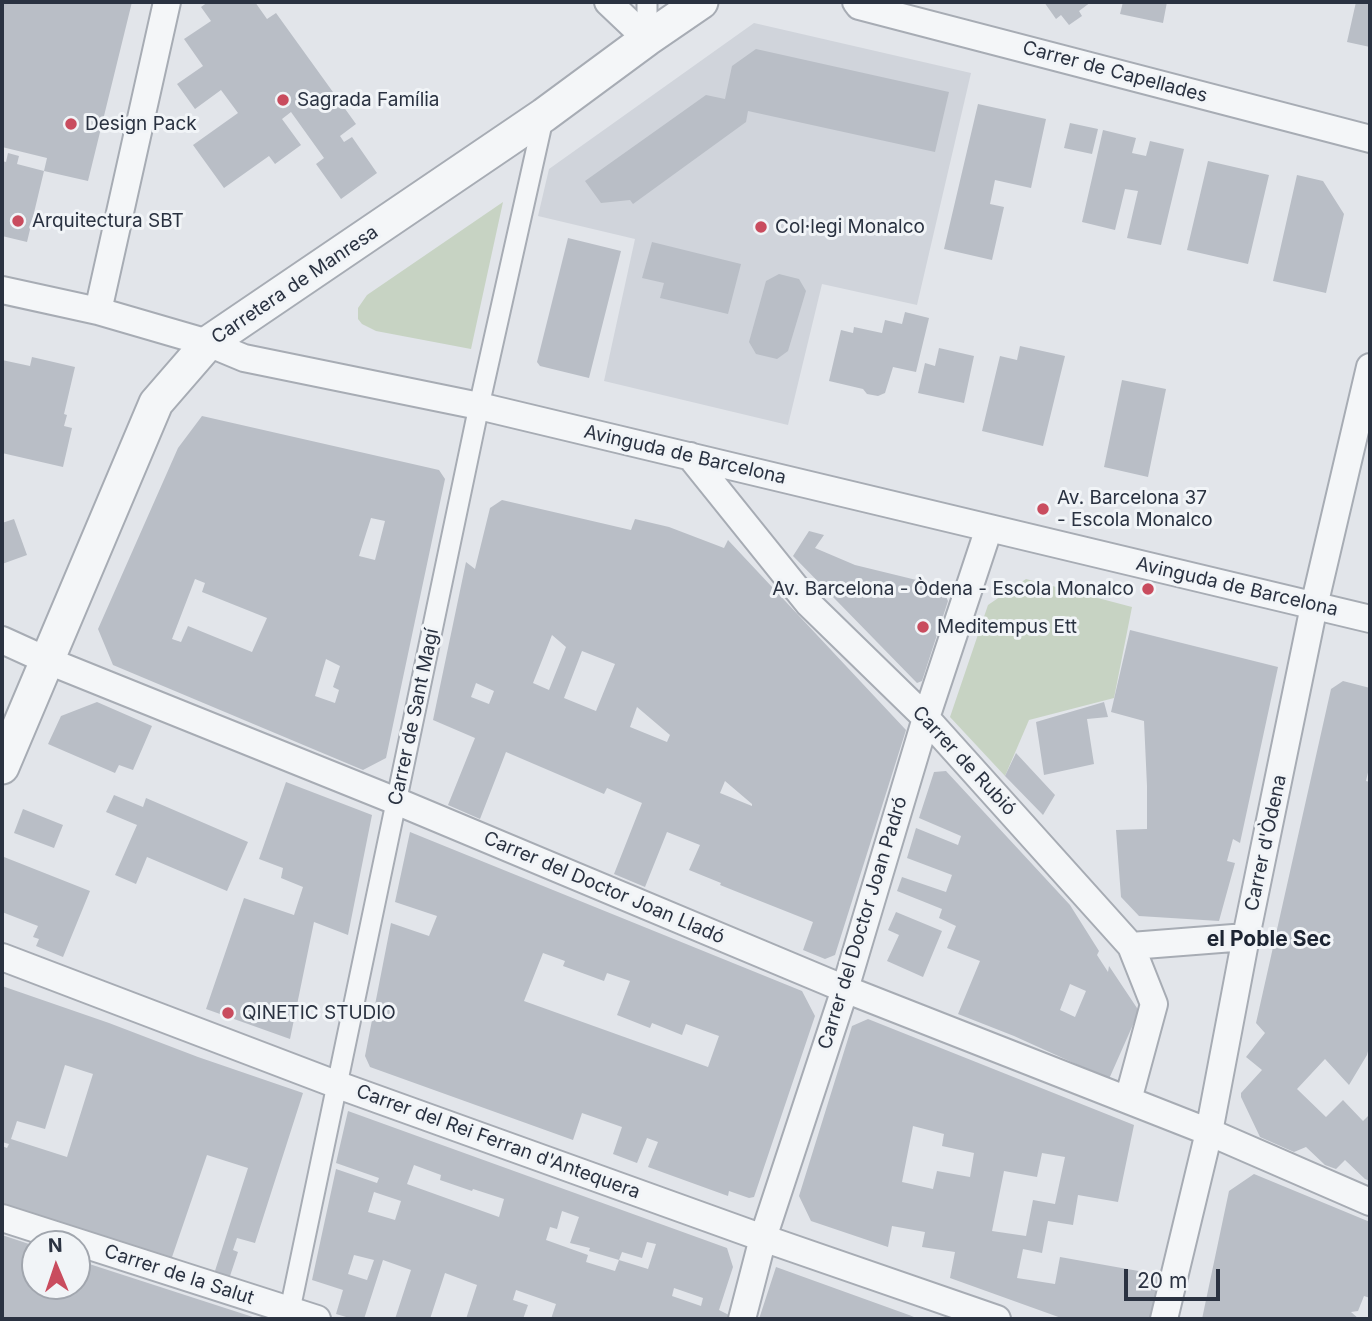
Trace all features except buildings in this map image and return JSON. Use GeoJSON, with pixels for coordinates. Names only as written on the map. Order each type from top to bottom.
{"type":"FeatureCollection","features":[{"type":"Feature","properties":{"kind":"street"},"geometry":{"type":"LineString","coordinates":[[98,311],[167,2]]}},
{"type":"Feature","properties":{"kind":"street"},"geometry":{"type":"LineString","coordinates":[[608,2],[647,39]]}},
{"type":"Feature","properties":{"kind":"street"},"geometry":{"type":"LineString","coordinates":[[647,2],[647,39]]}},
{"type":"Feature","properties":{"kind":"street","name":"Carretera de Manresa"},"geometry":{"type":"LineString","coordinates":[[2,767],[156,403],[208,343],[544,116],[701,2]]}},
{"type":"Feature","properties":{"kind":"street","name":"Carrer de Capellades"},"geometry":{"type":"LineString","coordinates":[[857,3],[1370,139]]}},
{"type":"Feature","properties":{"kind":"street","name":"Carrer de Sant Magí"},"geometry":{"type":"LineString","coordinates":[[289,1315],[479,406],[544,116]]}},
{"type":"Feature","properties":{"kind":"street","name":"Avinguda de Barcelona"},"geometry":{"type":"LineString","coordinates":[[2,290],[98,311],[208,343],[244,358],[479,406],[1370,619]]}},
{"type":"Feature","properties":{"kind":"street","name":"Carrer d'Òdena"},"geometry":{"type":"LineString","coordinates":[[1164,1319],[1209,1132],[1314,606],[1370,367]]}},
{"type":"Feature","properties":{"kind":"street","name":"Carrer de Rubió"},"geometry":{"type":"LineString","coordinates":[[690,456],[809,604],[926,718],[1131,946],[1154,1004],[1128,1100]]}},
{"type":"Feature","properties":{"kind":"street","name":"Carrer del Doctor Joan Padró"},"geometry":{"type":"LineString","coordinates":[[742,1319],[763,1238],[845,989],[926,718],[989,528]]}},
{"type":"Feature","properties":{"kind":"street","name":"Carrer del Doctor Joan Lladó"},"geometry":{"type":"LineString","coordinates":[[2,640],[845,989],[1209,1132],[1370,1202]]}},
{"type":"Feature","properties":{"kind":"street"},"geometry":{"type":"LineString","coordinates":[[1131,946],[1246,937]]}},
{"type":"Feature","properties":{"kind":"street","name":"Carrer del Rei Ferran d'Antequera"},"geometry":{"type":"LineString","coordinates":[[2,957],[338,1085],[996,1319]]}},
{"type":"Feature","properties":{"kind":"street","name":"Carrer de la Salut"},"geometry":{"type":"LineString","coordinates":[[2,1218],[289,1315],[317,1319]]}},
{"type":"Feature","properties":{"kind":"shaded area","name":"Col·legi Monalco"},"geometry":{"type":"Polygon","coordinates":[[[754,23],[971,73],[917,305],[822,284],[788,425],[604,381],[635,239],[538,216],[549,169],[754,23]]]}},
{"type":"Feature","properties":{"kind":"green space"},"geometry":{"type":"Polygon","coordinates":[[[503,202],[471,349],[376,331],[362,324],[358,319],[358,308],[367,295],[503,202]]]}},
{"type":"Feature","properties":{"kind":"green space"},"geometry":{"type":"Polygon","coordinates":[[[1026,579],[1132,607],[1114,698],[1029,720],[1005,776],[950,717],[988,605],[1026,579]]]}},
{"type":"Feature","properties":{"kind":"place","name":"Sagrada Família"},"geometry":{"type":"Point","coordinates":[283,100]}},
{"type":"Feature","properties":{"kind":"place","name":"Design Pack"},"geometry":{"type":"Point","coordinates":[71,124]}},
{"type":"Feature","properties":{"kind":"place","name":"Arquitectura SBT"},"geometry":{"type":"Point","coordinates":[18,221]}},
{"type":"Feature","properties":{"kind":"place","name":"Col·legi Monalco"},"geometry":{"type":"Point","coordinates":[761,227]}},
{"type":"Feature","properties":{"kind":"place","name":"Av. Barcelona 37 - Escola Monalco"},"geometry":{"type":"Point","coordinates":[1043,509]}},
{"type":"Feature","properties":{"kind":"place","name":"Av. Barcelona - Òdena - Escola Monalco"},"geometry":{"type":"Point","coordinates":[1148,589]}},
{"type":"Feature","properties":{"kind":"place","name":"Meditempus Ett"},"geometry":{"type":"Point","coordinates":[923,627]}},
{"type":"Feature","properties":{"kind":"place","name":"QINETIC STUDIO"},"geometry":{"type":"Point","coordinates":[228,1013]}},
{"type":"Feature","properties":{"kind":"district","name":"el Poble Sec"},"geometry":{"type":"Point","coordinates":[1269,940]}}]}
